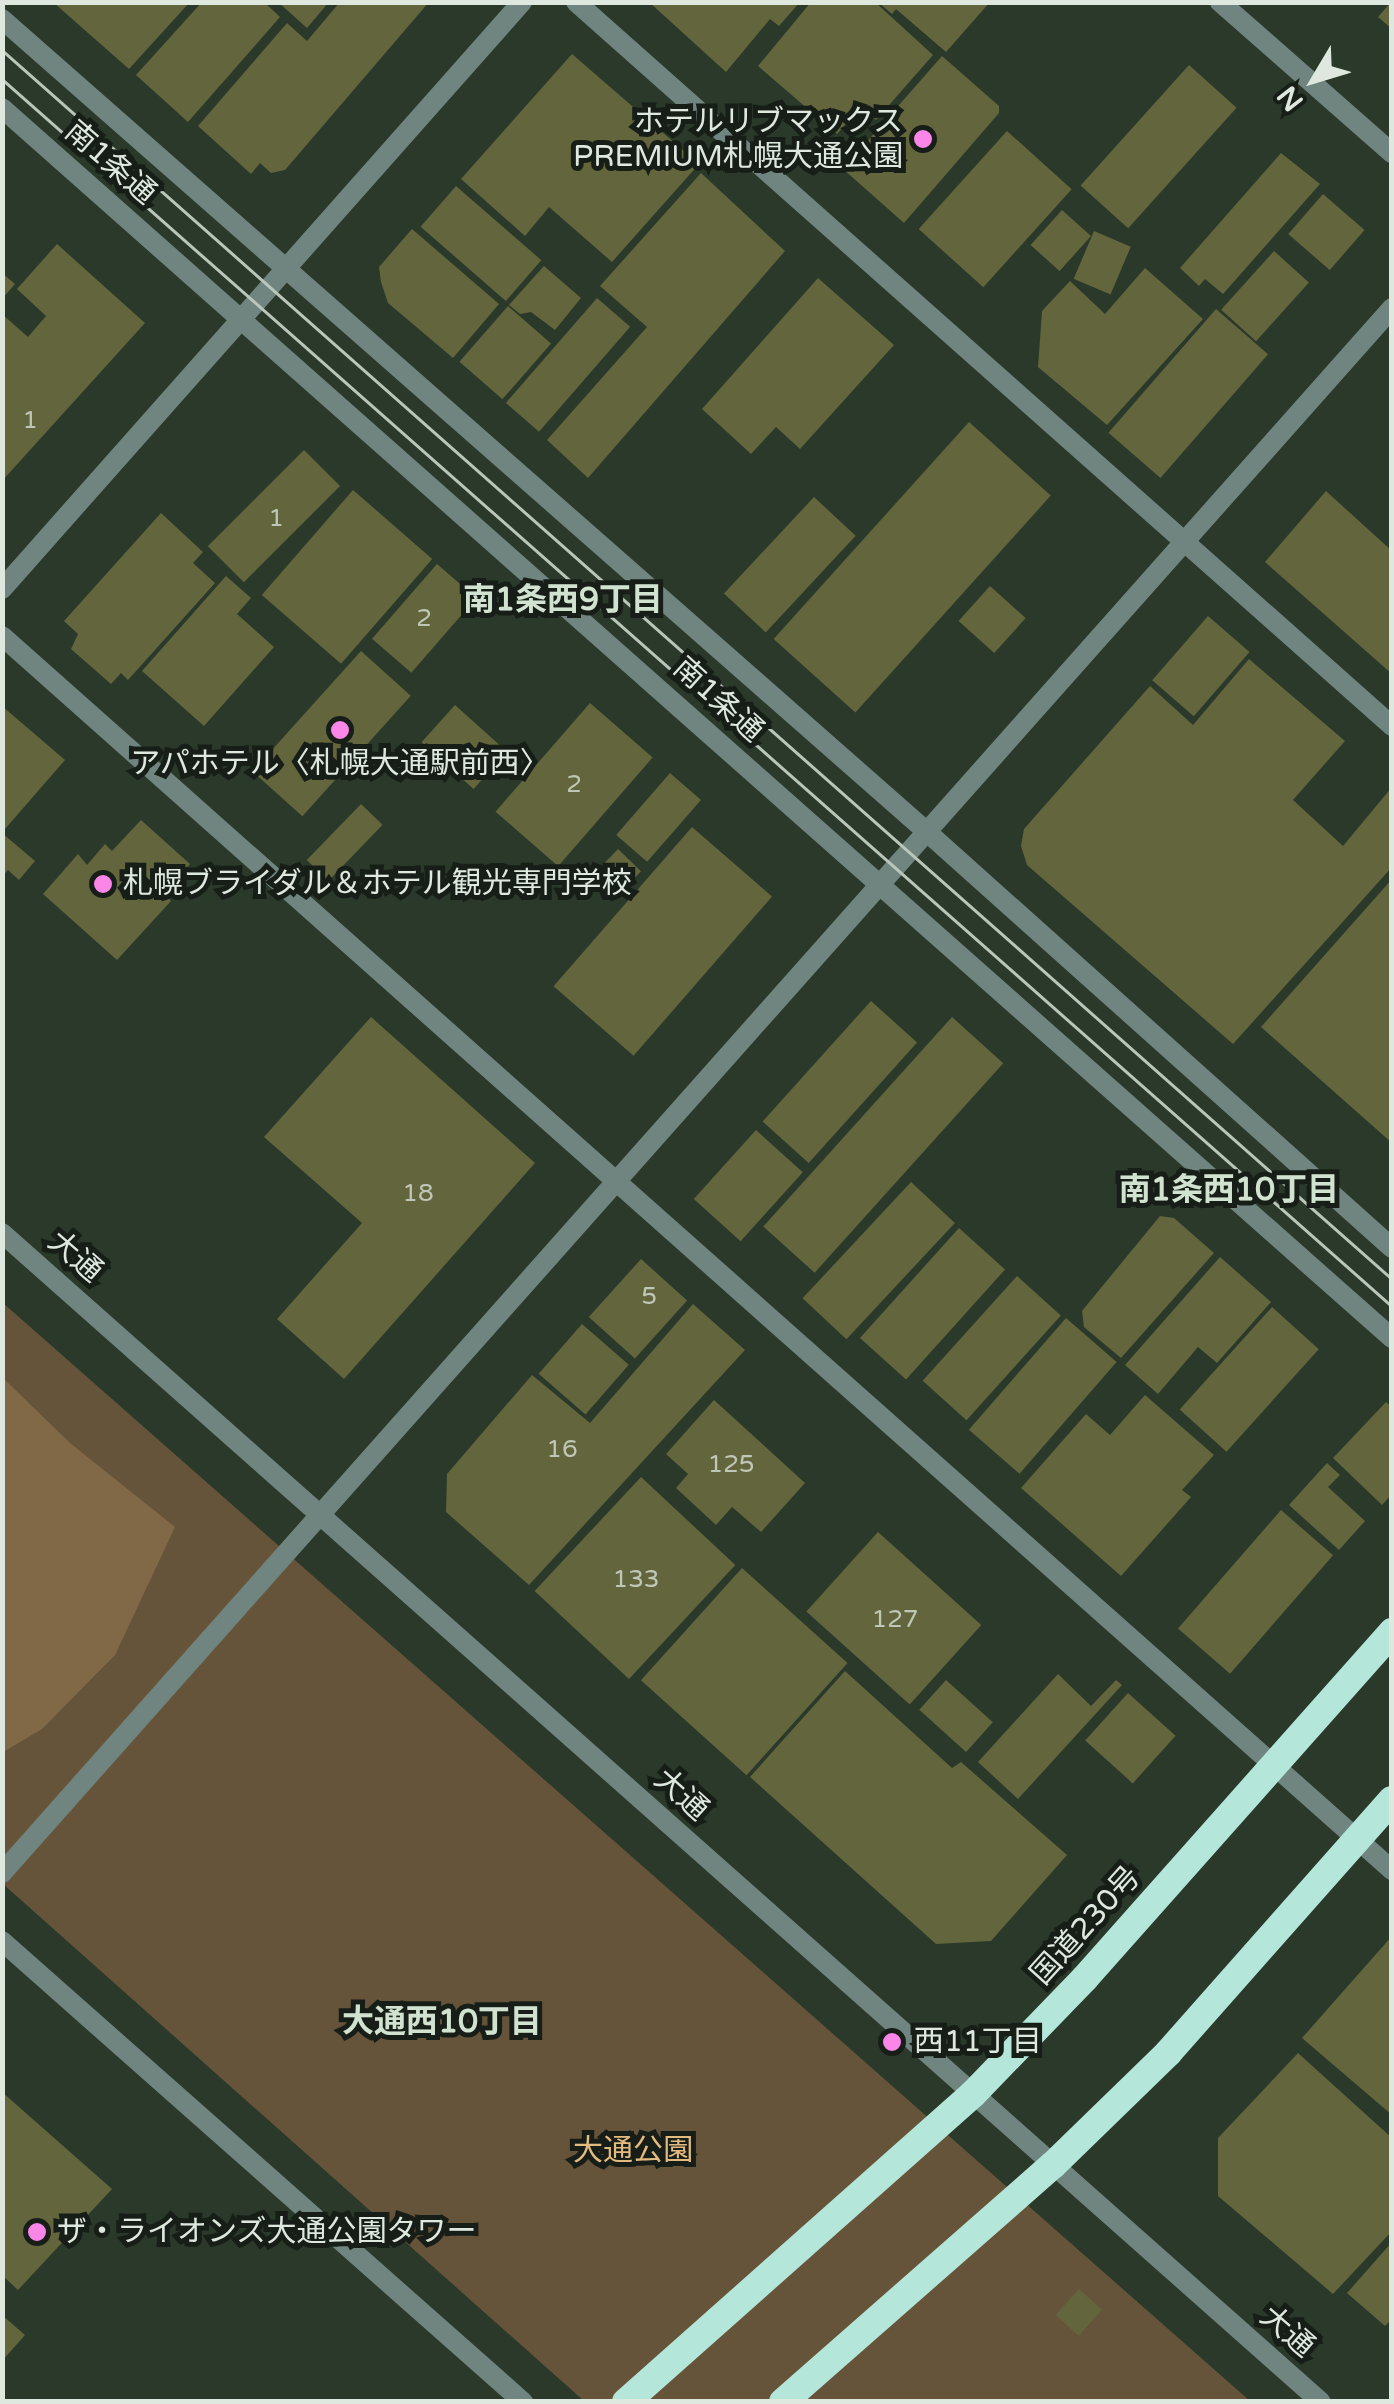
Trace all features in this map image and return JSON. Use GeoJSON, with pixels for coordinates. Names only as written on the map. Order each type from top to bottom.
{"type":"FeatureCollection","features":[{"type":"Feature","properties":{"kind":"highway","name":"国道230号"},"geometry":{"type":"LineString","coordinates":[[626,2402],[973,2094],[1085,1978],[1392,1632]]}},
{"type":"Feature","properties":{"kind":"highway"},"geometry":{"type":"LineString","coordinates":[[783,2402],[1053,2165],[1168,2053],[1392,1800]]}},
{"type":"Feature","properties":{"kind":"street"},"geometry":{"type":"LineString","coordinates":[[2,588],[522,2]]}},
{"type":"Feature","properties":{"kind":"street"},"geometry":{"type":"LineString","coordinates":[[576,2],[1392,726]]}},
{"type":"Feature","properties":{"kind":"street"},"geometry":{"type":"LineString","coordinates":[[1220,2],[1392,154]]}},
{"type":"Feature","properties":{"kind":"street","name":"南1条通"},"geometry":{"type":"LineString","coordinates":[[2,19],[926,831],[1392,1248]]}},
{"type":"Feature","properties":{"kind":"street","name":"南1条通"},"geometry":{"type":"LineString","coordinates":[[2,108],[1392,1338]]}},
{"type":"Feature","properties":{"kind":"street"},"geometry":{"type":"LineString","coordinates":[[2,1873],[1392,308]]}},
{"type":"Feature","properties":{"kind":"street"},"geometry":{"type":"LineString","coordinates":[[2,636],[1392,1870]]}},
{"type":"Feature","properties":{"kind":"street","name":"大通"},"geometry":{"type":"LineString","coordinates":[[2,1233],[1321,2402]]}},
{"type":"Feature","properties":{"kind":"street"},"geometry":{"type":"LineString","coordinates":[[2,1941],[524,2402]]}},
{"type":"Feature","properties":{"kind":"green space","name":"大通公園"},"geometry":{"type":"Polygon","coordinates":[[[3,1303],[1250,2401],[584,2401],[3,1884],[3,1303]]]}},
{"type":"Feature","properties":{"kind":"shaded area"},"geometry":{"type":"Polygon","coordinates":[[[2,1377],[70,1443],[175,1527],[115,1655],[42,1729],[3,1752],[2,1377]]]}},
{"type":"Feature","properties":{"kind":"building"},"geometry":{"type":"Polygon","coordinates":[[[202,2],[264,2],[280,17],[188,122],[136,75],[202,2]]]}},
{"type":"Feature","properties":{"kind":"building"},"geometry":{"type":"Polygon","coordinates":[[[278,2],[329,2],[307,28],[278,2]]]}},
{"type":"Feature","properties":{"kind":"building"},"geometry":{"type":"Polygon","coordinates":[[[340,2],[429,2],[285,170],[271,173],[260,163],[251,174],[198,126],[287,23],[307,41],[340,2]]]}},
{"type":"Feature","properties":{"kind":"building"},"geometry":{"type":"Polygon","coordinates":[[[649,2],[800,2],[779,26],[770,19],[726,72],[649,2]]]}},
{"type":"Feature","properties":{"kind":"building"},"geometry":{"type":"Polygon","coordinates":[[[811,2],[875,2],[933,55],[876,120],[860,107],[837,134],[758,66],[811,2]]]}},
{"type":"Feature","properties":{"kind":"building"},"geometry":{"type":"Polygon","coordinates":[[[878,2],[990,2],[946,52],[896,9],[892,14],[878,2]]]}},
{"type":"Feature","properties":{"kind":"building"},"geometry":{"type":"Polygon","coordinates":[[[1392,2],[1392,29],[1378,17],[1392,2]]]}},
{"type":"Feature","properties":{"kind":"building"},"geometry":{"type":"Polygon","coordinates":[[[54,3],[189,3],[129,69],[54,3]]]}},
{"type":"Feature","properties":{"kind":"building"},"geometry":{"type":"Polygon","coordinates":[[[572,54],[699,164],[612,262],[549,207],[525,236],[461,179],[572,54]]]}},
{"type":"Feature","properties":{"kind":"building"},"geometry":{"type":"Polygon","coordinates":[[[942,56],[999,106],[999,113],[904,223],[843,169],[942,56]]]}},
{"type":"Feature","properties":{"kind":"building"},"geometry":{"type":"Polygon","coordinates":[[[1189,65],[1237,108],[1128,228],[1081,185],[1189,65]]]}},
{"type":"Feature","properties":{"kind":"building"},"geometry":{"type":"Polygon","coordinates":[[[1007,131],[1072,189],[983,287],[919,229],[1007,131]]]}},
{"type":"Feature","properties":{"kind":"building"},"geometry":{"type":"Polygon","coordinates":[[[1281,153],[1320,184],[1223,294],[1205,279],[1199,286],[1180,268],[1281,153]]]}},
{"type":"Feature","properties":{"kind":"building"},"geometry":{"type":"Polygon","coordinates":[[[701,173],[785,251],[588,478],[547,440],[647,327],[600,286],[701,173]]]}},
{"type":"Feature","properties":{"kind":"building"},"geometry":{"type":"Polygon","coordinates":[[[456,186],[541,260],[506,301],[421,227],[456,186]]]}},
{"type":"Feature","properties":{"kind":"building"},"geometry":{"type":"Polygon","coordinates":[[[1323,194],[1365,230],[1330,270],[1288,234],[1323,194]]]}},
{"type":"Feature","properties":{"kind":"building"},"geometry":{"type":"Polygon","coordinates":[[[1062,210],[1091,236],[1060,271],[1031,245],[1062,210]]]}},
{"type":"Feature","properties":{"kind":"building"},"geometry":{"type":"Polygon","coordinates":[[[412,229],[499,304],[453,358],[388,303],[381,282],[379,267],[412,229]]]}},
{"type":"Feature","properties":{"kind":"building"},"geometry":{"type":"Polygon","coordinates":[[[1094,231],[1131,247],[1111,294],[1074,279],[1094,231]]]}},
{"type":"Feature","properties":{"kind":"building"},"geometry":{"type":"Polygon","coordinates":[[[57,244],[145,323],[2,481],[2,314],[28,337],[46,316],[17,289],[57,244]]]}},
{"type":"Feature","properties":{"kind":"building"},"geometry":{"type":"Polygon","coordinates":[[[1274,251],[1309,282],[1256,341],[1221,310],[1274,251]]]}},
{"type":"Feature","properties":{"kind":"building"},"geometry":{"type":"Polygon","coordinates":[[[544,266],[581,298],[555,330],[531,312],[520,314],[509,305],[544,266]]]}},
{"type":"Feature","properties":{"kind":"building"},"geometry":{"type":"Polygon","coordinates":[[[1145,268],[1203,319],[1107,425],[1038,367],[1042,311],[1070,281],[1105,314],[1145,268]]]}},
{"type":"Feature","properties":{"kind":"building"},"geometry":{"type":"Polygon","coordinates":[[[2,273],[15,284],[2,299],[2,273]]]}},
{"type":"Feature","properties":{"kind":"building"},"geometry":{"type":"Polygon","coordinates":[[[818,278],[894,345],[800,449],[776,427],[751,454],[702,409],[818,278]]]}},
{"type":"Feature","properties":{"kind":"building"},"geometry":{"type":"Polygon","coordinates":[[[597,298],[630,327],[539,432],[506,403],[597,298]]]}},
{"type":"Feature","properties":{"kind":"building"},"geometry":{"type":"Polygon","coordinates":[[[508,306],[551,343],[502,399],[459,362],[508,306]]]}},
{"type":"Feature","properties":{"kind":"building"},"geometry":{"type":"Polygon","coordinates":[[[1216,309],[1268,354],[1160,478],[1108,433],[1216,309]]]}},
{"type":"Feature","properties":{"kind":"building"},"geometry":{"type":"Polygon","coordinates":[[[969,422],[1051,496],[855,713],[774,639],[969,422]]]}},
{"type":"Feature","properties":{"kind":"building"},"geometry":{"type":"Polygon","coordinates":[[[304,450],[340,486],[244,582],[208,546],[304,450]]]}},
{"type":"Feature","properties":{"kind":"building"},"geometry":{"type":"Polygon","coordinates":[[[353,490],[432,559],[341,664],[262,595],[353,490]]]}},
{"type":"Feature","properties":{"kind":"building"},"geometry":{"type":"Polygon","coordinates":[[[1326,491],[1392,551],[1392,674],[1265,562],[1326,491]]]}},
{"type":"Feature","properties":{"kind":"building"},"geometry":{"type":"Polygon","coordinates":[[[814,497],[856,536],[766,632],[724,594],[814,497]]]}},
{"type":"Feature","properties":{"kind":"building"},"geometry":{"type":"Polygon","coordinates":[[[161,513],[203,552],[193,563],[215,583],[128,680],[121,673],[111,684],[71,649],[78,634],[64,621],[161,513]]]}},
{"type":"Feature","properties":{"kind":"building"},"geometry":{"type":"Polygon","coordinates":[[[437,564],[476,598],[411,673],[372,639],[437,564]]]}},
{"type":"Feature","properties":{"kind":"building"},"geometry":{"type":"Polygon","coordinates":[[[226,576],[251,598],[237,614],[274,647],[204,726],[142,671],[226,576]]]}},
{"type":"Feature","properties":{"kind":"building"},"geometry":{"type":"Polygon","coordinates":[[[990,586],[1026,618],[994,653],[959,621],[990,586]]]}},
{"type":"Feature","properties":{"kind":"building"},"geometry":{"type":"Polygon","coordinates":[[[1208,616],[1250,652],[1194,716],[1152,680],[1208,616]]]}},
{"type":"Feature","properties":{"kind":"building"},"geometry":{"type":"Polygon","coordinates":[[[361,651],[411,696],[302,816],[253,771],[361,651]]]}},
{"type":"Feature","properties":{"kind":"building"},"geometry":{"type":"Polygon","coordinates":[[[1249,659],[1345,741],[1293,800],[1343,846],[1392,787],[1392,867],[1233,1044],[1027,865],[1021,846],[1024,829],[1150,686],[1193,725],[1249,659]]]}},
{"type":"Feature","properties":{"kind":"building"},"geometry":{"type":"Polygon","coordinates":[[[590,703],[653,757],[558,866],[496,812],[590,703]]]}},
{"type":"Feature","properties":{"kind":"building"},"geometry":{"type":"Polygon","coordinates":[[[455,705],[507,752],[474,789],[422,742],[455,705]]]}},
{"type":"Feature","properties":{"kind":"building"},"geometry":{"type":"Polygon","coordinates":[[[2,706],[65,760],[5,829],[2,827],[2,706]]]}},
{"type":"Feature","properties":{"kind":"building"},"geometry":{"type":"Polygon","coordinates":[[[670,773],[701,800],[647,862],[616,835],[670,773]]]}},
{"type":"Feature","properties":{"kind":"building"},"geometry":{"type":"Polygon","coordinates":[[[361,804],[383,825],[328,881],[307,860],[361,804]]]}},
{"type":"Feature","properties":{"kind":"building"},"geometry":{"type":"Polygon","coordinates":[[[141,820],[190,864],[164,893],[171,901],[117,960],[43,894],[78,854],[87,865],[105,844],[112,851],[141,820]]]}},
{"type":"Feature","properties":{"kind":"building"},"geometry":{"type":"Polygon","coordinates":[[[692,827],[772,897],[634,1056],[554,986],[692,827]]]}},
{"type":"Feature","properties":{"kind":"building"},"geometry":{"type":"Polygon","coordinates":[[[2,833],[35,861],[19,880],[8,870],[2,876],[2,833]]]}},
{"type":"Feature","properties":{"kind":"building"},"geometry":{"type":"Polygon","coordinates":[[[618,849],[641,871],[622,891],[599,868],[618,849]]]}},
{"type":"Feature","properties":{"kind":"building"},"geometry":{"type":"Polygon","coordinates":[[[1392,879],[1392,1143],[1261,1027],[1392,879]]]}},
{"type":"Feature","properties":{"kind":"building"},"geometry":{"type":"Polygon","coordinates":[[[871,1001],[917,1042],[809,1163],[763,1121],[871,1001]]]}},
{"type":"Feature","properties":{"kind":"building"},"geometry":{"type":"Polygon","coordinates":[[[371,1017],[535,1163],[344,1379],[277,1319],[362,1223],[264,1137],[371,1017]]]}},
{"type":"Feature","properties":{"kind":"building"},"geometry":{"type":"Polygon","coordinates":[[[952,1017],[1003,1063],[815,1273],[763,1227],[952,1017]]]}},
{"type":"Feature","properties":{"kind":"building"},"geometry":{"type":"Polygon","coordinates":[[[756,1130],[803,1172],[741,1241],[694,1199],[756,1130]]]}},
{"type":"Feature","properties":{"kind":"building"},"geometry":{"type":"Polygon","coordinates":[[[911,1182],[955,1223],[846,1339],[803,1298],[911,1182]]]}},
{"type":"Feature","properties":{"kind":"building"},"geometry":{"type":"Polygon","coordinates":[[[1160,1216],[1174,1218],[1214,1253],[1121,1358],[1084,1327],[1082,1311],[1160,1216]]]}},
{"type":"Feature","properties":{"kind":"building"},"geometry":{"type":"Polygon","coordinates":[[[959,1228],[1005,1269],[906,1379],[860,1338],[959,1228]]]}},
{"type":"Feature","properties":{"kind":"building"},"geometry":{"type":"Polygon","coordinates":[[[1220,1257],[1271,1302],[1217,1363],[1198,1347],[1158,1394],[1125,1365],[1220,1257]]]}},
{"type":"Feature","properties":{"kind":"building"},"geometry":{"type":"Polygon","coordinates":[[[641,1259],[687,1300],[635,1358],[589,1317],[641,1259]]]}},
{"type":"Feature","properties":{"kind":"building"},"geometry":{"type":"Polygon","coordinates":[[[1017,1276],[1061,1315],[966,1420],[923,1381],[1017,1276]]]}},
{"type":"Feature","properties":{"kind":"building"},"geometry":{"type":"Polygon","coordinates":[[[693,1304],[745,1350],[529,1585],[446,1512],[447,1474],[532,1375],[590,1423],[693,1304]]]}},
{"type":"Feature","properties":{"kind":"building"},"geometry":{"type":"Polygon","coordinates":[[[1272,1307],[1319,1349],[1226,1452],[1180,1410],[1272,1307]]]}},
{"type":"Feature","properties":{"kind":"building"},"geometry":{"type":"Polygon","coordinates":[[[1066,1318],[1117,1362],[1019,1474],[969,1430],[1066,1318]]]}},
{"type":"Feature","properties":{"kind":"building"},"geometry":{"type":"Polygon","coordinates":[[[582,1324],[629,1365],[585,1414],[539,1374],[582,1324]]]}},
{"type":"Feature","properties":{"kind":"building"},"geometry":{"type":"Polygon","coordinates":[[[1145,1395],[1214,1455],[1182,1490],[1191,1497],[1121,1576],[1021,1488],[1086,1414],[1110,1435],[1145,1395]]]}},
{"type":"Feature","properties":{"kind":"building"},"geometry":{"type":"Polygon","coordinates":[[[714,1400],[805,1483],[761,1532],[732,1507],[716,1525],[676,1488],[688,1474],[666,1454],[714,1400]]]}},
{"type":"Feature","properties":{"kind":"building"},"geometry":{"type":"Polygon","coordinates":[[[1386,1402],[1392,1407],[1392,1494],[1382,1505],[1333,1458],[1386,1402]]]}},
{"type":"Feature","properties":{"kind":"building"},"geometry":{"type":"Polygon","coordinates":[[[1327,1463],[1340,1475],[1328,1487],[1365,1521],[1339,1550],[1289,1505],[1327,1463]]]}},
{"type":"Feature","properties":{"kind":"building"},"geometry":{"type":"Polygon","coordinates":[[[641,1477],[735,1565],[629,1679],[535,1591],[641,1477]]]}},
{"type":"Feature","properties":{"kind":"building"},"geometry":{"type":"Polygon","coordinates":[[[1281,1510],[1333,1555],[1230,1674],[1178,1628],[1281,1510]]]}},
{"type":"Feature","properties":{"kind":"building"},"geometry":{"type":"Polygon","coordinates":[[[878,1532],[981,1625],[910,1705],[806,1612],[878,1532]]]}},
{"type":"Feature","properties":{"kind":"building"},"geometry":{"type":"Polygon","coordinates":[[[742,1568],[848,1663],[746,1775],[641,1680],[742,1568]]]}},
{"type":"Feature","properties":{"kind":"building"},"geometry":{"type":"Polygon","coordinates":[[[845,1671],[952,1768],[961,1762],[1067,1855],[991,1941],[936,1944],[750,1777],[845,1671]]]}},
{"type":"Feature","properties":{"kind":"building"},"geometry":{"type":"Polygon","coordinates":[[[1058,1674],[1091,1706],[1116,1680],[1122,1685],[1018,1799],[978,1762],[1058,1674]]]}},
{"type":"Feature","properties":{"kind":"building"},"geometry":{"type":"Polygon","coordinates":[[[946,1680],[993,1722],[966,1752],[919,1710],[946,1680]]]}},
{"type":"Feature","properties":{"kind":"building"},"geometry":{"type":"Polygon","coordinates":[[[1128,1693],[1176,1736],[1133,1783],[1085,1741],[1128,1693]]]}},
{"type":"Feature","properties":{"kind":"building"},"geometry":{"type":"Polygon","coordinates":[[[1392,1936],[1392,2115],[1302,2038],[1392,1936]]]}},
{"type":"Feature","properties":{"kind":"building"},"geometry":{"type":"Polygon","coordinates":[[[1298,2053],[1392,2138],[1392,2231],[1333,2294],[1218,2196],[1218,2138],[1298,2053]]]}},
{"type":"Feature","properties":{"kind":"building","name":"ザ・ライオンズ大通公園タワー"},"geometry":{"type":"Polygon","coordinates":[[[2,2092],[112,2189],[18,2290],[2,2275],[2,2092]]]}},
{"type":"Feature","properties":{"kind":"building"},"geometry":{"type":"Polygon","coordinates":[[[1392,2242],[1392,2319],[1385,2326],[1347,2293],[1392,2242]]]}},
{"type":"Feature","properties":{"kind":"building"},"geometry":{"type":"Polygon","coordinates":[[[1079,2289],[1102,2310],[1079,2336],[1056,2315],[1079,2289]]]}},
{"type":"Feature","properties":{"kind":"building"},"geometry":{"type":"Polygon","coordinates":[[[2,2315],[25,2335],[2,2361],[2,2315]]]}},
{"type":"Feature","properties":{"kind":"tram line"},"geometry":{"type":"LineString","coordinates":[[2,50],[1392,1279]]}},
{"type":"Feature","properties":{"kind":"tram line"},"geometry":{"type":"LineString","coordinates":[[2,79],[1392,1306]]}},
{"type":"Feature","properties":{"kind":"place","name":"ホテルリブマックス PREMIUM札幌大通公園"},"geometry":{"type":"Point","coordinates":[923,139]}},
{"type":"Feature","properties":{"kind":"place","name":"アパホテル〈札幌大通駅前西〉"},"geometry":{"type":"Point","coordinates":[340,730]}},
{"type":"Feature","properties":{"kind":"place","name":"札幌ブライダル＆ホテル観光専門学校"},"geometry":{"type":"Point","coordinates":[103,884]}},
{"type":"Feature","properties":{"kind":"place","name":"西11丁目"},"geometry":{"type":"Point","coordinates":[892,2042]}},
{"type":"Feature","properties":{"kind":"place","name":"ザ・ライオンズ大通公園タワー"},"geometry":{"type":"Point","coordinates":[37,2232]}},
{"type":"Feature","properties":{"kind":"district","name":"南1条西9丁目"},"geometry":{"type":"Point","coordinates":[563,600]}},
{"type":"Feature","properties":{"kind":"district","name":"南1条西10丁目"},"geometry":{"type":"Point","coordinates":[1229,1190]}},
{"type":"Feature","properties":{"kind":"district","name":"大通西10丁目"},"geometry":{"type":"Point","coordinates":[442,2022]}}]}
